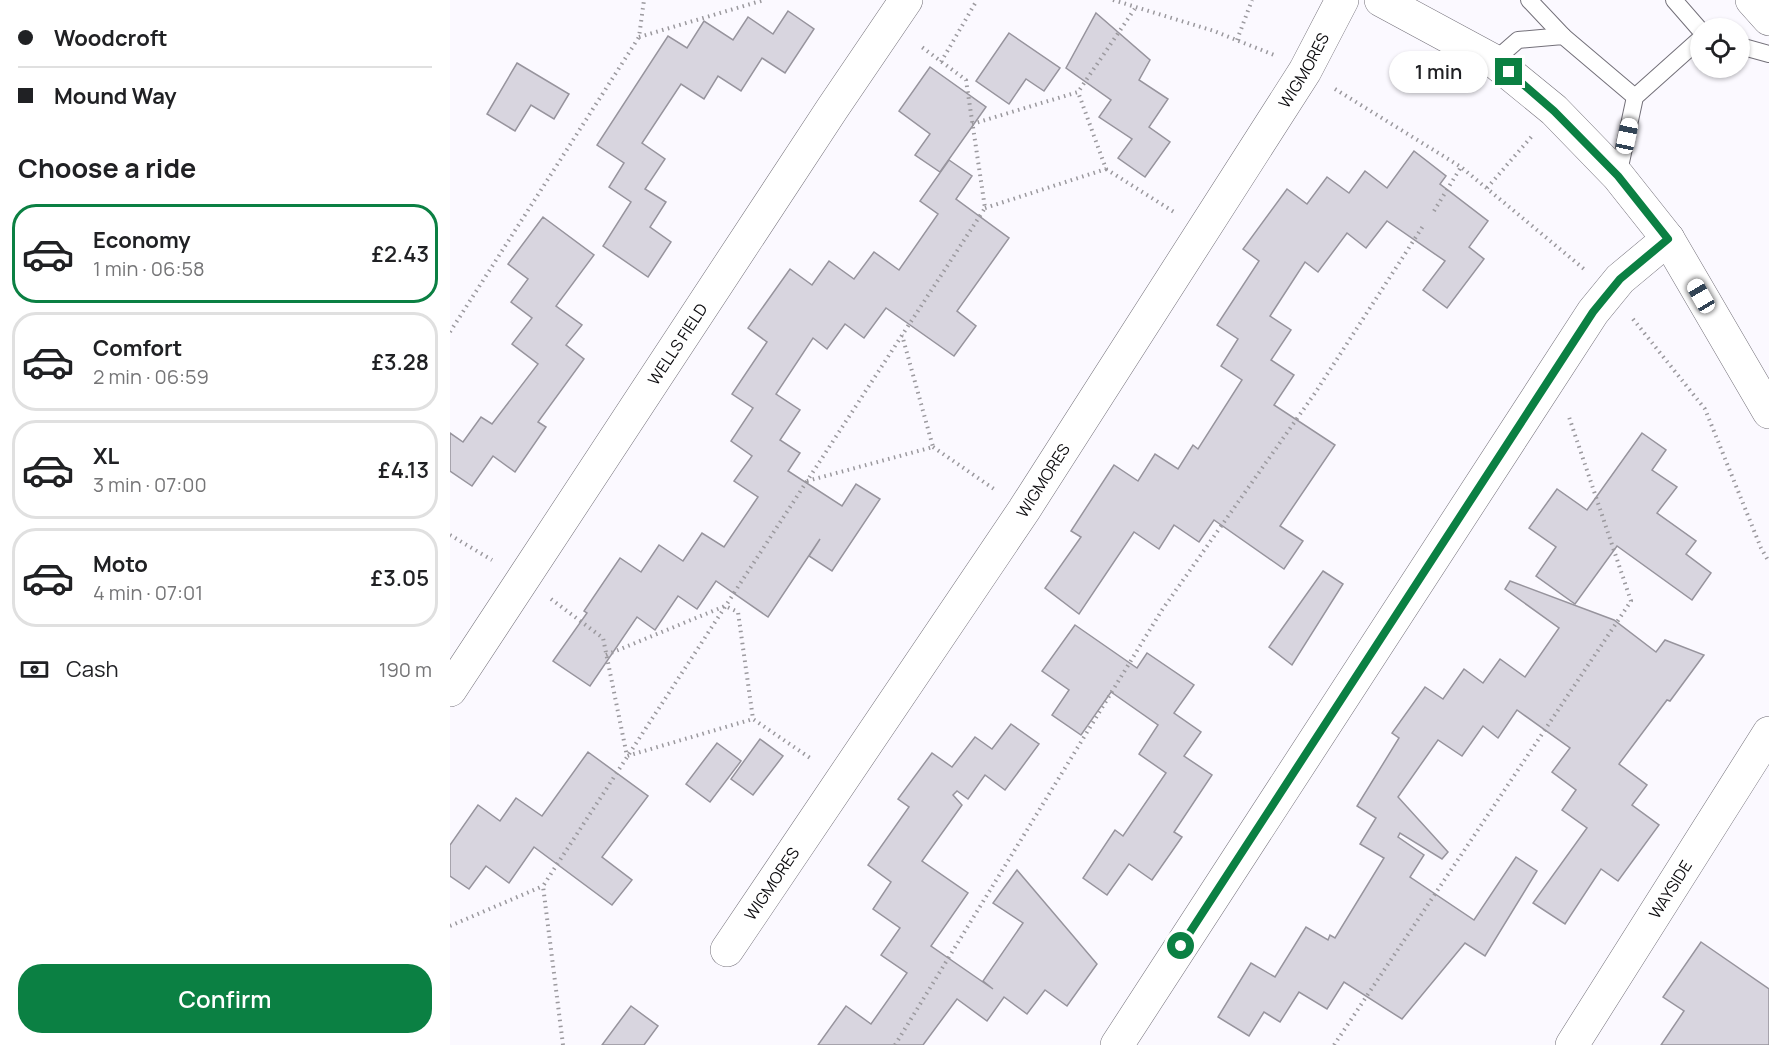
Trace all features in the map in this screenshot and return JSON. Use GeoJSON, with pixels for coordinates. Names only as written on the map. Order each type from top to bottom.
{"type":"FeatureCollection","features":[{"type":"Feature","properties":{"kind":"street","name":"WIGMORES"},"geometry":{"type":"LineString","coordinates":[[727,950],[1024,510],[1310,63],[1342,0]]}},
{"type":"Feature","properties":{"kind":"street"},"geometry":{"type":"LineString","coordinates":[[1381,0],[1494,61],[1554,111],[1618,176],[1668,239],[1769,412]]}},
{"type":"Feature","properties":{"kind":"street"},"geometry":{"type":"LineString","coordinates":[[1752,0],[1769,19]]}},
{"type":"Feature","properties":{"kind":"street","name":"WELLS FIELD"},"geometry":{"type":"LineString","coordinates":[[450,690],[832,109],[899,11]]}},
{"type":"Feature","properties":{"kind":"street"},"geometry":{"type":"LineString","coordinates":[[1117,1045],[1593,312],[1620,279],[1668,239]]}},
{"type":"Feature","properties":{"kind":"street","name":"WAYSIDE"},"geometry":{"type":"LineString","coordinates":[[1572,1045],[1769,733]]}},
{"type":"Feature","properties":{"kind":"lane"},"geometry":{"type":"LineString","coordinates":[[1529,0],[1563,36],[1635,97]]}},
{"type":"Feature","properties":{"kind":"lane"},"geometry":{"type":"LineString","coordinates":[[1674,0],[1690,19]]}},
{"type":"Feature","properties":{"kind":"lane"},"geometry":{"type":"LineString","coordinates":[[1494,61],[1518,40],[1563,36]]}},
{"type":"Feature","properties":{"kind":"lane"},"geometry":{"type":"LineString","coordinates":[[1618,176],[1635,97],[1690,49]]}},
{"type":"Feature","properties":{"kind":"lane"},"geometry":{"type":"LineString","coordinates":[[1750,49],[1769,54]]}},
{"type":"Feature","properties":{"kind":"path"},"geometry":{"type":"LineString","coordinates":[[450,332],[639,37],[644,0]]}},
{"type":"Feature","properties":{"kind":"path"},"geometry":{"type":"LineString","coordinates":[[639,37],[764,0]]}},
{"type":"Feature","properties":{"kind":"path"},"geometry":{"type":"LineString","coordinates":[[941,62],[977,0]]}},
{"type":"Feature","properties":{"kind":"path"},"geometry":{"type":"LineString","coordinates":[[1113,0],[1214,31],[1279,57]]}},
{"type":"Feature","properties":{"kind":"path"},"geometry":{"type":"LineString","coordinates":[[1237,40],[1252,0]]}},
{"type":"Feature","properties":{"kind":"path"},"geometry":{"type":"LineString","coordinates":[[972,124],[1078,92],[1136,7]]}},
{"type":"Feature","properties":{"kind":"path"},"geometry":{"type":"LineString","coordinates":[[899,11],[941,62],[966,80],[985,207]]}},
{"type":"Feature","properties":{"kind":"path"},"geometry":{"type":"LineString","coordinates":[[1326,84],[1461,167],[1587,271]]}},
{"type":"Feature","properties":{"kind":"path"},"geometry":{"type":"LineString","coordinates":[[1078,92],[1106,169],[1203,231]]}},
{"type":"Feature","properties":{"kind":"path"},"geometry":{"type":"LineString","coordinates":[[1487,188],[1554,111]]}},
{"type":"Feature","properties":{"kind":"path"},"geometry":{"type":"LineString","coordinates":[[1434,211],[1461,167]]}},
{"type":"Feature","properties":{"kind":"path"},"geometry":{"type":"LineString","coordinates":[[450,926],[543,886],[985,207],[1106,169]]}},
{"type":"Feature","properties":{"kind":"path"},"geometry":{"type":"LineString","coordinates":[[895,1045],[1162,610],[1315,393],[1423,226]]}},
{"type":"Feature","properties":{"kind":"path"},"geometry":{"type":"LineString","coordinates":[[1629,314],[1705,409],[1761,548],[1769,562]]}},
{"type":"Feature","properties":{"kind":"path"},"geometry":{"type":"LineString","coordinates":[[902,335],[933,447],[1024,510]]}},
{"type":"Feature","properties":{"kind":"path"},"geometry":{"type":"LineString","coordinates":[[1334,1045],[1630,602],[1554,372]]}},
{"type":"Feature","properties":{"kind":"path"},"geometry":{"type":"LineString","coordinates":[[806,481],[933,447]]}},
{"type":"Feature","properties":{"kind":"path"},"geometry":{"type":"LineString","coordinates":[[450,535],[523,579],[603,639],[627,756]]}},
{"type":"Feature","properties":{"kind":"path"},"geometry":{"type":"LineString","coordinates":[[606,655],[725,606],[738,612],[753,719],[842,780]]}},
{"type":"Feature","properties":{"kind":"path"},"geometry":{"type":"LineString","coordinates":[[627,756],[753,719]]}},
{"type":"Feature","properties":{"kind":"path"},"geometry":{"type":"LineString","coordinates":[[543,886],[563,1045]]}},
{"type":"Feature","properties":{"kind":"building"},"geometry":{"type":"Polygon","coordinates":[[[788,11],[814,29],[785,73],[762,58],[741,91],[718,76],[704,99],[681,84],[642,143],[665,159],[645,189],[666,202],[650,227],[671,242],[648,277],[603,246],[631,202],[609,187],[624,163],[597,145],[668,36],[687,48],[704,21],[733,40],[748,17],[773,34],[788,11]]]}},
{"type":"Feature","properties":{"kind":"building"},"geometry":{"type":"Polygon","coordinates":[[[1096,13],[1150,60],[1139,80],[1168,99],[1149,127],[1170,142],[1145,177],[1118,158],[1132,139],[1099,117],[1111,100],[1066,68],[1096,13]]]}},
{"type":"Feature","properties":{"kind":"building"},"geometry":{"type":"Polygon","coordinates":[[[1009,33],[1060,68],[1044,91],[1026,79],[1009,104],[976,81],[1009,33]]]}},
{"type":"Feature","properties":{"kind":"building"},"geometry":{"type":"Polygon","coordinates":[[[517,63],[569,94],[554,119],[531,105],[515,131],[487,114],[517,63]]]}},
{"type":"Feature","properties":{"kind":"building"},"geometry":{"type":"Polygon","coordinates":[[[930,67],[986,107],[940,172],[915,155],[930,134],[899,111],[930,67]]]}},
{"type":"Feature","properties":{"kind":"building"},"geometry":{"type":"Polygon","coordinates":[[[1414,151],[1446,176],[1440,184],[1488,221],[1469,247],[1484,259],[1447,308],[1423,290],[1445,261],[1387,221],[1366,248],[1347,233],[1318,272],[1305,262],[1270,316],[1291,330],[1271,360],[1294,375],[1274,405],[1335,445],[1280,526],[1303,541],[1284,569],[1214,520],[1199,542],[1174,525],[1159,549],[1134,532],[1079,614],[1045,588],[1081,537],[1071,531],[1114,465],[1138,481],[1155,454],[1178,469],[1193,445],[1198,449],[1242,380],[1221,366],[1238,339],[1217,325],[1259,261],[1243,249],[1287,189],[1307,204],[1327,177],[1349,193],[1365,171],[1387,188],[1414,151]]]}},
{"type":"Feature","properties":{"kind":"building"},"geometry":{"type":"Polygon","coordinates":[[[949,160],[972,176],[956,199],[1009,238],[957,311],[976,326],[954,356],[886,308],[864,338],[845,324],[827,349],[813,338],[776,394],[800,410],[780,440],[800,453],[788,471],[842,506],[856,484],[880,499],[832,571],[809,556],[820,539],[768,617],[716,581],[697,609],[678,596],[655,630],[637,617],[590,686],[553,661],[587,613],[584,611],[620,558],[641,572],[659,545],[683,561],[702,533],[724,547],[758,497],[734,481],[752,456],[731,441],[753,408],[732,394],[767,342],[748,328],[790,269],[812,285],[829,261],[854,279],[874,252],[899,270],[938,214],[920,201],[949,160]]]}},
{"type":"Feature","properties":{"kind":"building"},"geometry":{"type":"Polygon","coordinates":[[[543,217],[594,255],[556,306],[582,325],[566,345],[584,359],[538,422],[546,427],[515,472],[493,456],[472,486],[450,471],[450,433],[463,442],[481,417],[492,424],[538,364],[512,344],[532,318],[511,302],[528,279],[508,264],[543,217]]]}},
{"type":"Feature","properties":{"kind":"building"},"geometry":{"type":"Polygon","coordinates":[[[1642,433],[1666,450],[1652,470],[1677,487],[1657,513],[1696,541],[1686,554],[1711,573],[1692,600],[1617,546],[1575,604],[1536,576],[1556,547],[1529,528],[1557,489],[1587,510],[1642,433]]]}},
{"type":"Feature","properties":{"kind":"building"},"geometry":{"type":"Polygon","coordinates":[[[1323,571],[1343,584],[1292,665],[1269,647],[1323,571]]]}},
{"type":"Feature","properties":{"kind":"building"},"geometry":{"type":"Polygon","coordinates":[[[1510,581],[1614,620],[1656,652],[1665,640],[1704,655],[1619,764],[1647,785],[1632,805],[1659,825],[1618,881],[1601,869],[1565,924],[1533,903],[1587,828],[1562,810],[1576,790],[1552,772],[1570,748],[1517,710],[1498,738],[1483,726],[1462,756],[1438,740],[1398,797],[1448,852],[1442,859],[1400,833],[1398,837],[1424,855],[1410,877],[1474,920],[1516,857],[1537,871],[1485,956],[1465,943],[1402,1019],[1344,982],[1327,1009],[1299,992],[1280,1022],[1264,1012],[1249,1036],[1218,1017],[1251,963],[1275,977],[1306,927],[1328,940],[1330,935],[1335,938],[1384,858],[1360,844],[1376,818],[1357,806],[1399,738],[1392,733],[1425,687],[1443,699],[1464,669],[1483,683],[1500,659],[1525,677],[1559,628],[1505,589],[1510,581]]]}},
{"type":"Feature","properties":{"kind":"building"},"geometry":{"type":"Polygon","coordinates":[[[1075,625],[1137,668],[1147,653],[1194,685],[1174,713],[1201,732],[1184,756],[1212,775],[1174,832],[1182,837],[1152,880],[1129,864],[1107,895],[1083,878],[1115,830],[1123,836],[1166,773],[1139,754],[1158,725],[1111,692],[1081,735],[1052,715],[1069,690],[1042,671],[1075,625]]]}},
{"type":"Feature","properties":{"kind":"building"},"geometry":{"type":"Polygon","coordinates":[[[1011,724],[1039,744],[1005,790],[985,775],[968,799],[957,791],[953,795],[962,805],[922,861],[968,893],[931,946],[993,989],[983,981],[1023,923],[993,903],[1017,870],[1097,964],[1067,1006],[1045,990],[1027,1014],[1004,997],[987,1021],[957,999],[923,1045],[818,1045],[846,1006],[871,1024],[907,973],[881,955],[900,928],[873,909],[891,882],[868,865],[909,807],[898,799],[932,753],[952,767],[975,737],[992,749],[1011,724]]]}},
{"type":"Feature","properties":{"kind":"building"},"geometry":{"type":"Polygon","coordinates":[[[760,739],[783,756],[753,795],[731,779],[760,739]]]}},
{"type":"Feature","properties":{"kind":"building"},"geometry":{"type":"Polygon","coordinates":[[[717,743],[741,761],[710,802],[686,784],[717,743]]]}},
{"type":"Feature","properties":{"kind":"building"},"geometry":{"type":"Polygon","coordinates":[[[588,752],[648,796],[602,857],[632,880],[612,905],[534,847],[509,883],[486,866],[469,889],[450,876],[450,845],[478,805],[500,821],[516,798],[542,816],[588,752]]]}},
{"type":"Feature","properties":{"kind":"building"},"geometry":{"type":"Polygon","coordinates":[[[1701,942],[1769,989],[1769,1045],[1661,1045],[1684,1011],[1663,997],[1701,942]]]}},
{"type":"Feature","properties":{"kind":"building"},"geometry":{"type":"Polygon","coordinates":[[[631,1006],[658,1026],[644,1045],[602,1045],[631,1006]]]}},
{"type":"Feature","properties":{"kind":"route"},"geometry":{"type":"LineString","coordinates":[[1181,946],[1593,312],[1620,279],[1668,239],[1618,176],[1554,111],[1509,72]]}}]}
